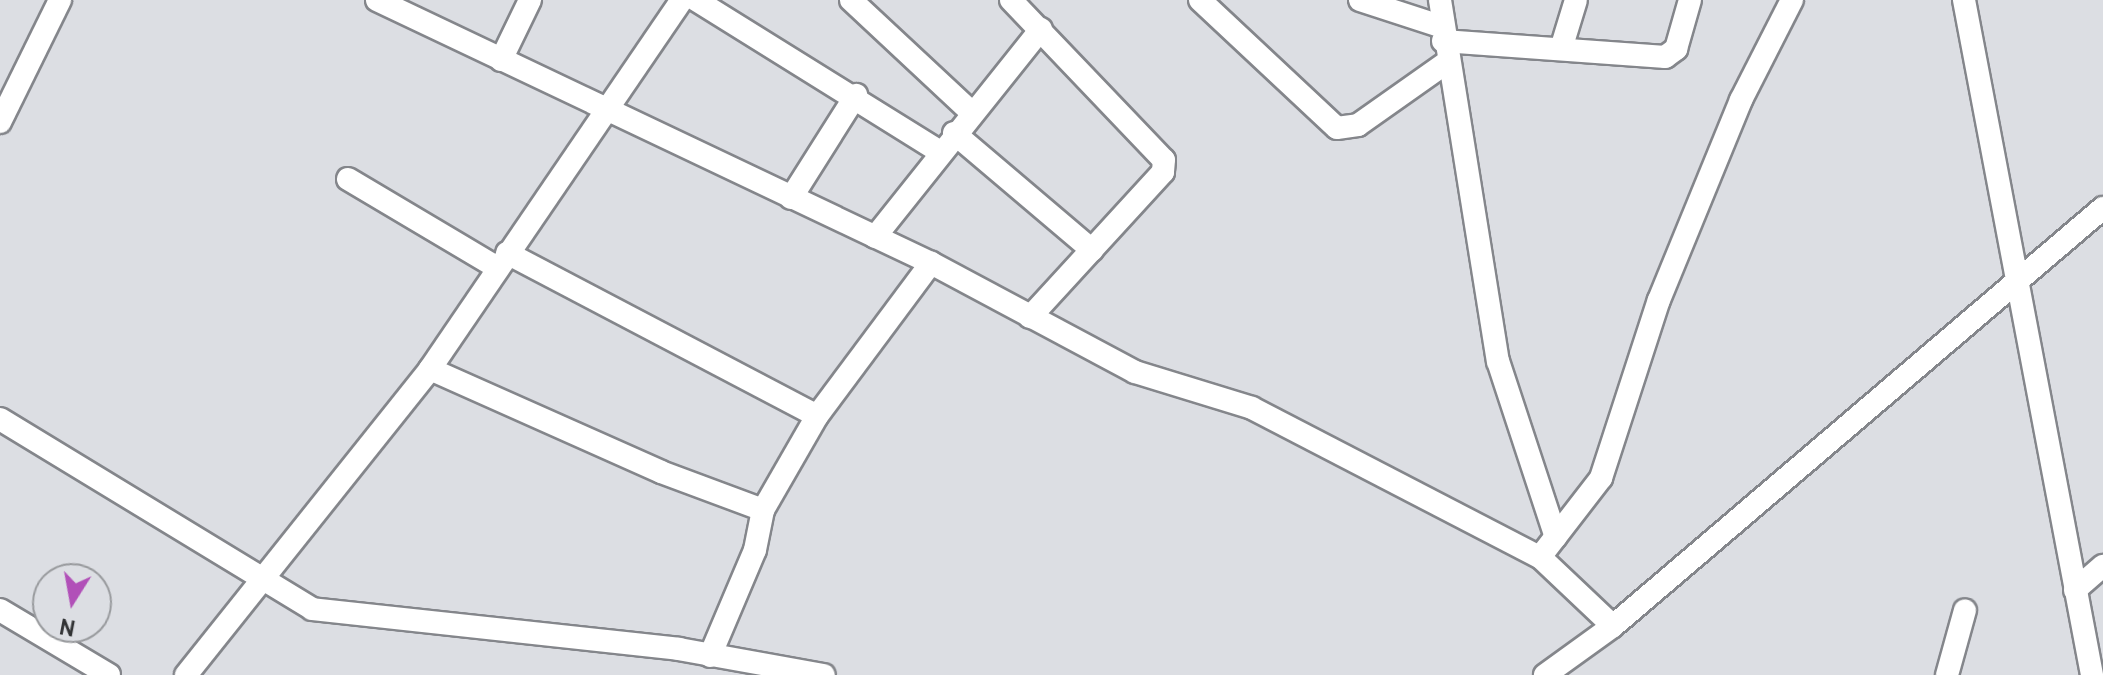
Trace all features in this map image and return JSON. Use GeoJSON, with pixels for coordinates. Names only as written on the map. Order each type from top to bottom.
{"type":"FeatureCollection","features":[{"type":"Feature","properties":{"kind":"street"},"geometry":{"type":"LineString","coordinates":[[1,114],[60,0]]}},
{"type":"Feature","properties":{"kind":"street"},"geometry":{"type":"LineString","coordinates":[[501,60],[530,0]]}},
{"type":"Feature","properties":{"kind":"street"},"geometry":{"type":"LineString","coordinates":[[186,675],[258,578],[430,369],[682,0]]}},
{"type":"Feature","properties":{"kind":"street"},"geometry":{"type":"LineString","coordinates":[[696,0],[856,95],[940,152]]}},
{"type":"Feature","properties":{"kind":"street"},"geometry":{"type":"LineString","coordinates":[[851,0],[971,112]]}},
{"type":"Feature","properties":{"kind":"street"},"geometry":{"type":"LineString","coordinates":[[1011,0],[1164,160],[1163,172],[1030,317]]}},
{"type":"Feature","properties":{"kind":"street"},"geometry":{"type":"LineString","coordinates":[[1200,0],[1337,128],[1358,125],[1443,43]]}},
{"type":"Feature","properties":{"kind":"street"},"geometry":{"type":"LineString","coordinates":[[1360,0],[1443,43],[1665,57],[1676,49],[1690,0]]}},
{"type":"Feature","properties":{"kind":"street"},"geometry":{"type":"LineString","coordinates":[[1440,0],[1443,43],[1509,406],[1556,537]]}},
{"type":"Feature","properties":{"kind":"street"},"geometry":{"type":"LineString","coordinates":[[1561,49],[1576,0]]}},
{"type":"Feature","properties":{"kind":"street"},"geometry":{"type":"LineString","coordinates":[[1540,557],[1601,478],[1659,300],[1741,100],[1792,0]]}},
{"type":"Feature","properties":{"kind":"street"},"geometry":{"type":"LineString","coordinates":[[1964,0],[2092,675]]}},
{"type":"Feature","properties":{"kind":"street"},"geometry":{"type":"LineString","coordinates":[[384,1],[604,112],[931,263],[1135,372],[1252,408],[1540,557],[1613,626]]}},
{"type":"Feature","properties":{"kind":"street"},"geometry":{"type":"LineString","coordinates":[[875,237],[954,133],[1041,29]]}},
{"type":"Feature","properties":{"kind":"street"},"geometry":{"type":"LineString","coordinates":[[791,198],[856,95]]}},
{"type":"Feature","properties":{"kind":"street"},"geometry":{"type":"LineString","coordinates":[[954,133],[1092,250]]}},
{"type":"Feature","properties":{"kind":"street"},"geometry":{"type":"LineString","coordinates":[[348,179],[817,416]]}},
{"type":"Feature","properties":{"kind":"street"},"geometry":{"type":"LineString","coordinates":[[1545,675],[1613,626],[2103,208]]}},
{"type":"Feature","properties":{"kind":"street"},"geometry":{"type":"LineString","coordinates":[[710,656],[755,550],[763,510],[817,416],[931,263]]}},
{"type":"Feature","properties":{"kind":"street"},"geometry":{"type":"LineString","coordinates":[[430,369],[661,472],[763,510]]}},
{"type":"Feature","properties":{"kind":"street"},"geometry":{"type":"LineString","coordinates":[[0,419],[258,578],[336,616],[710,656],[824,675]]}},
{"type":"Feature","properties":{"kind":"street"},"geometry":{"type":"LineString","coordinates":[[2075,590],[2103,566]]}},
{"type":"Feature","properties":{"kind":"street"},"geometry":{"type":"LineString","coordinates":[[0,610],[109,675]]}},
{"type":"Feature","properties":{"kind":"street"},"geometry":{"type":"LineString","coordinates":[[1947,675],[1965,610]]}}]}
